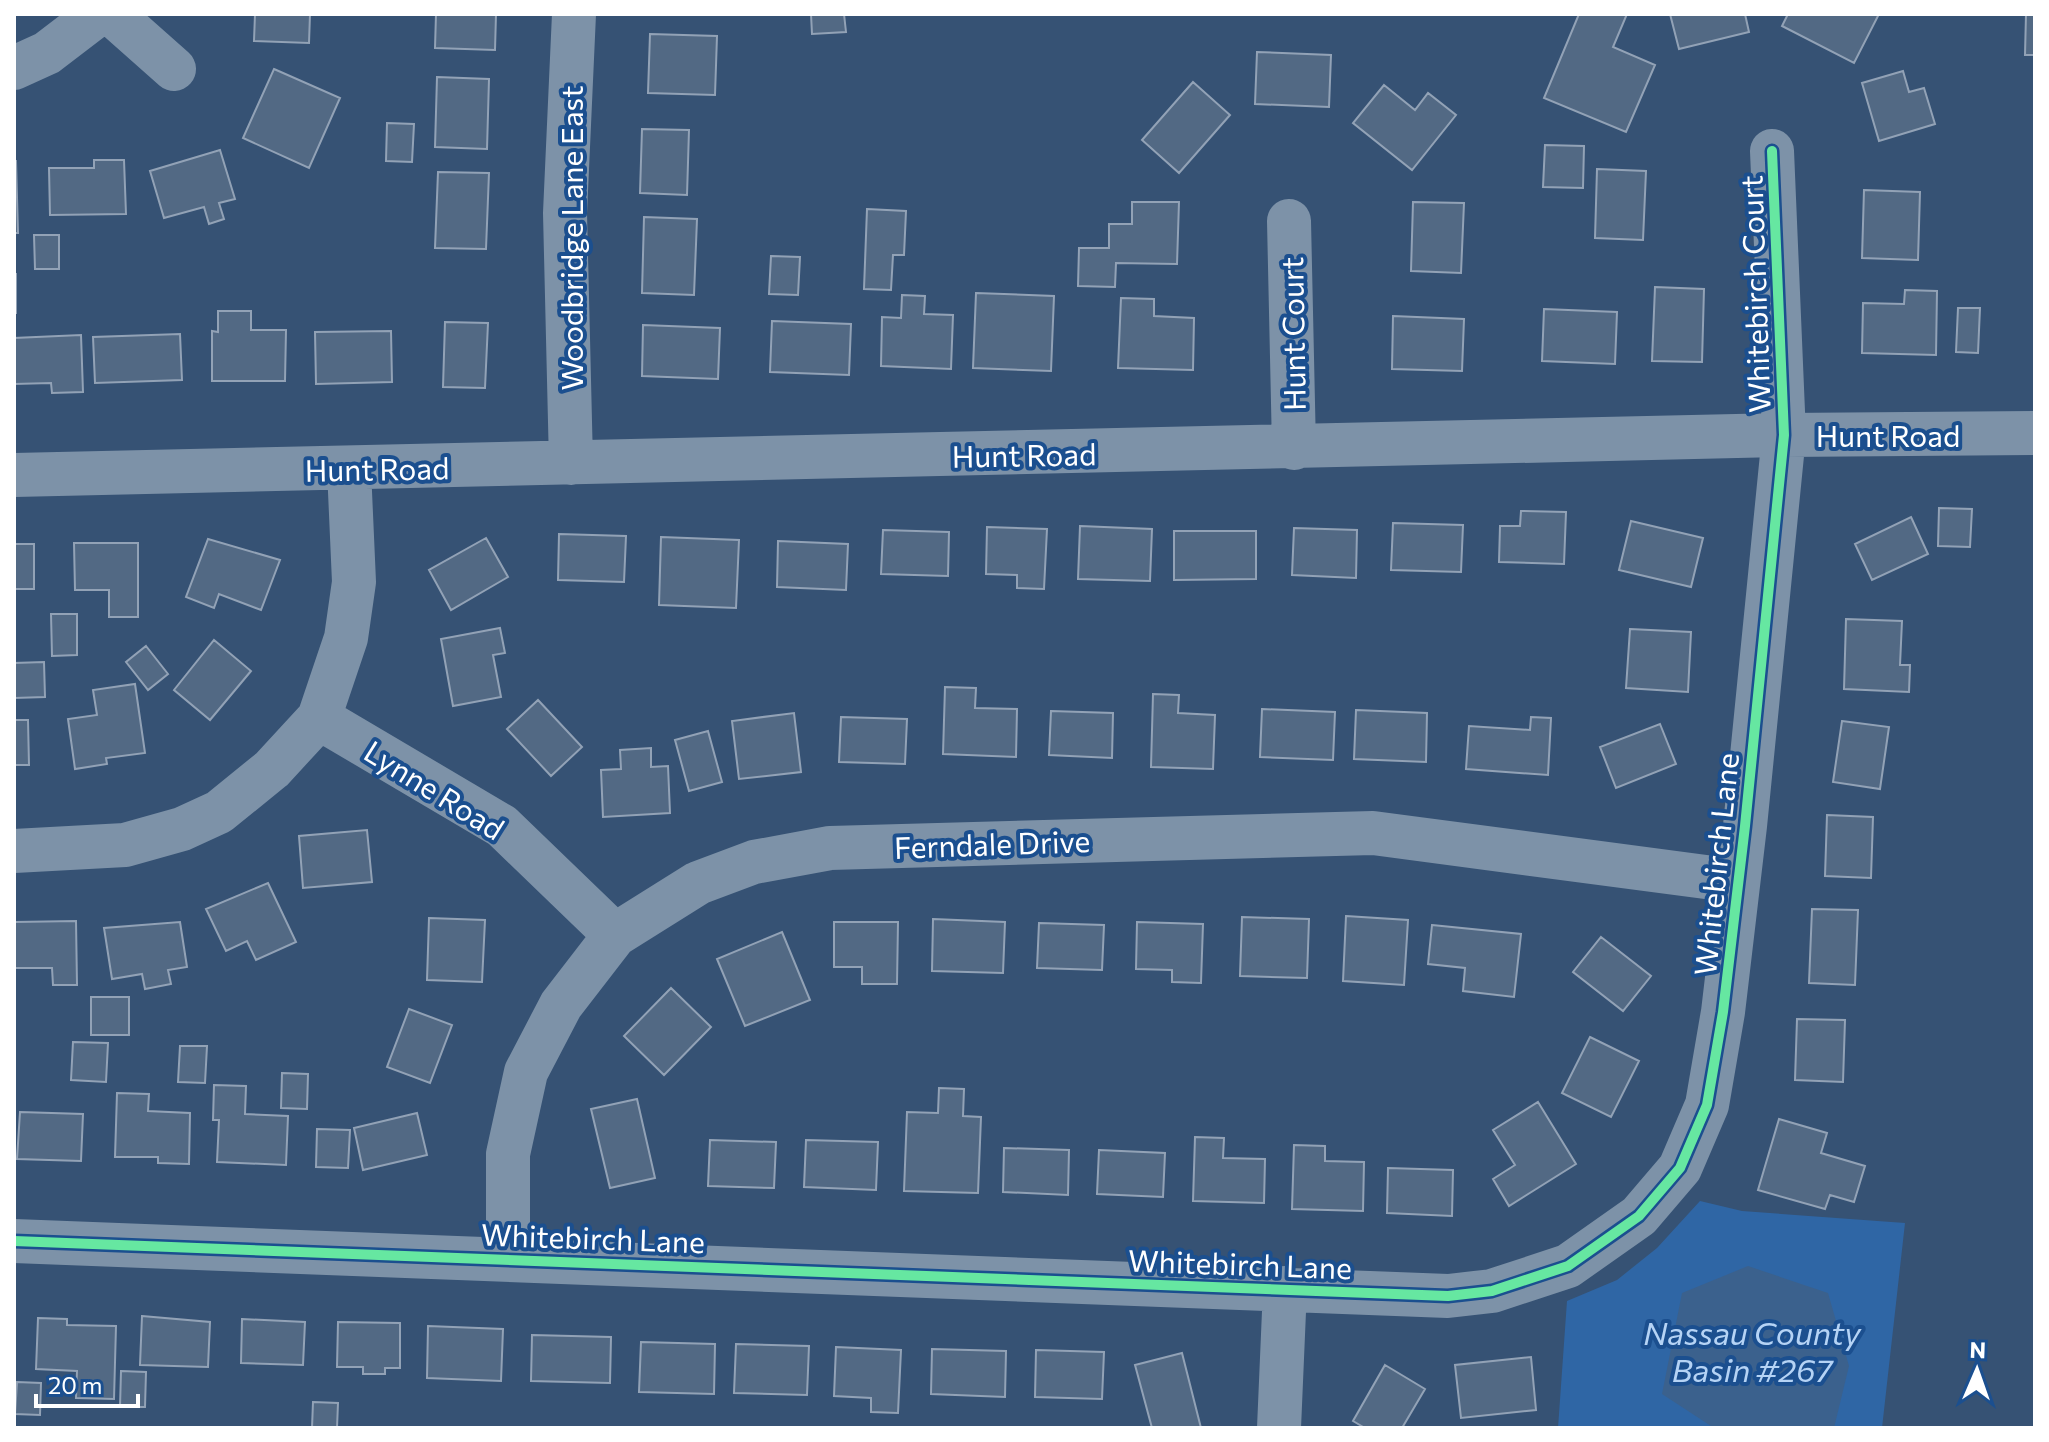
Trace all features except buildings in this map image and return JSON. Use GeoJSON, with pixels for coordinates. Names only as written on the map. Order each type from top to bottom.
{"type":"FeatureCollection","features":[{"type":"Feature","properties":{"kind":"street"},"geometry":{"type":"LineString","coordinates":[[14,68],[47,53],[98,14]]}},
{"type":"Feature","properties":{"kind":"street"},"geometry":{"type":"LineString","coordinates":[[112,14],[174,69]]}},
{"type":"Feature","properties":{"kind":"street","name":"Woodbridge Lane East"},"geometry":{"type":"LineString","coordinates":[[571,463],[565,213],[574,14]]}},
{"type":"Feature","properties":{"kind":"street","name":"Whitebirch Court"},"geometry":{"type":"LineString","coordinates":[[1772,151],[1784,435]]}},
{"type":"Feature","properties":{"kind":"street","name":"Hunt Court"},"geometry":{"type":"LineString","coordinates":[[1289,221],[1294,448]]}},
{"type":"Feature","properties":{"kind":"street","name":"Hunt Road"},"geometry":{"type":"LineString","coordinates":[[14,475],[1784,435],[2035,433]]}},
{"type":"Feature","properties":{"kind":"street","name":"Whitebirch Lane"},"geometry":{"type":"LineString","coordinates":[[14,1241],[508,1257],[1448,1296],[1492,1291],[1568,1266],[1639,1216],[1680,1168],[1707,1105],[1723,1012],[1784,435]]}},
{"type":"Feature","properties":{"kind":"street"},"geometry":{"type":"LineString","coordinates":[[14,851],[125,845],[182,829],[219,812],[272,769],[319,718],[346,638],[354,582],[349,469]]}},
{"type":"Feature","properties":{"kind":"street","name":"Lynne Road"},"geometry":{"type":"LineString","coordinates":[[319,718],[502,826],[615,935]]}},
{"type":"Feature","properties":{"kind":"street","name":"Ferndale Drive"},"geometry":{"type":"LineString","coordinates":[[508,1257],[508,1154],[526,1072],[561,1005],[615,935],[698,883],[754,862],[830,848],[1373,833],[1736,881]]}},
{"type":"Feature","properties":{"kind":"street"},"geometry":{"type":"LineString","coordinates":[[1279,1428],[1285,1288]]}},
{"type":"Feature","properties":{"kind":"shaded area"},"geometry":{"type":"Polygon","coordinates":[[[1700,1201],[1742,1211],[1905,1223],[1882,1428],[1558,1428],[1567,1301],[1617,1280],[1657,1248],[1700,1201]]]}},
{"type":"Feature","properties":{"kind":"water","name":"Nassau County Basin #267"},"geometry":{"type":"Polygon","coordinates":[[[1748,1266],[1828,1293],[1849,1366],[1834,1428],[1714,1428],[1662,1394],[1682,1293],[1748,1266]]]}},
{"type":"Feature","properties":{"kind":"cycle path"},"geometry":{"type":"LineString","coordinates":[[14,1241],[1448,1296],[1492,1291],[1568,1266],[1639,1216],[1680,1168],[1707,1105],[1723,1012],[1745,826],[1784,435],[1772,151]]}}]}
